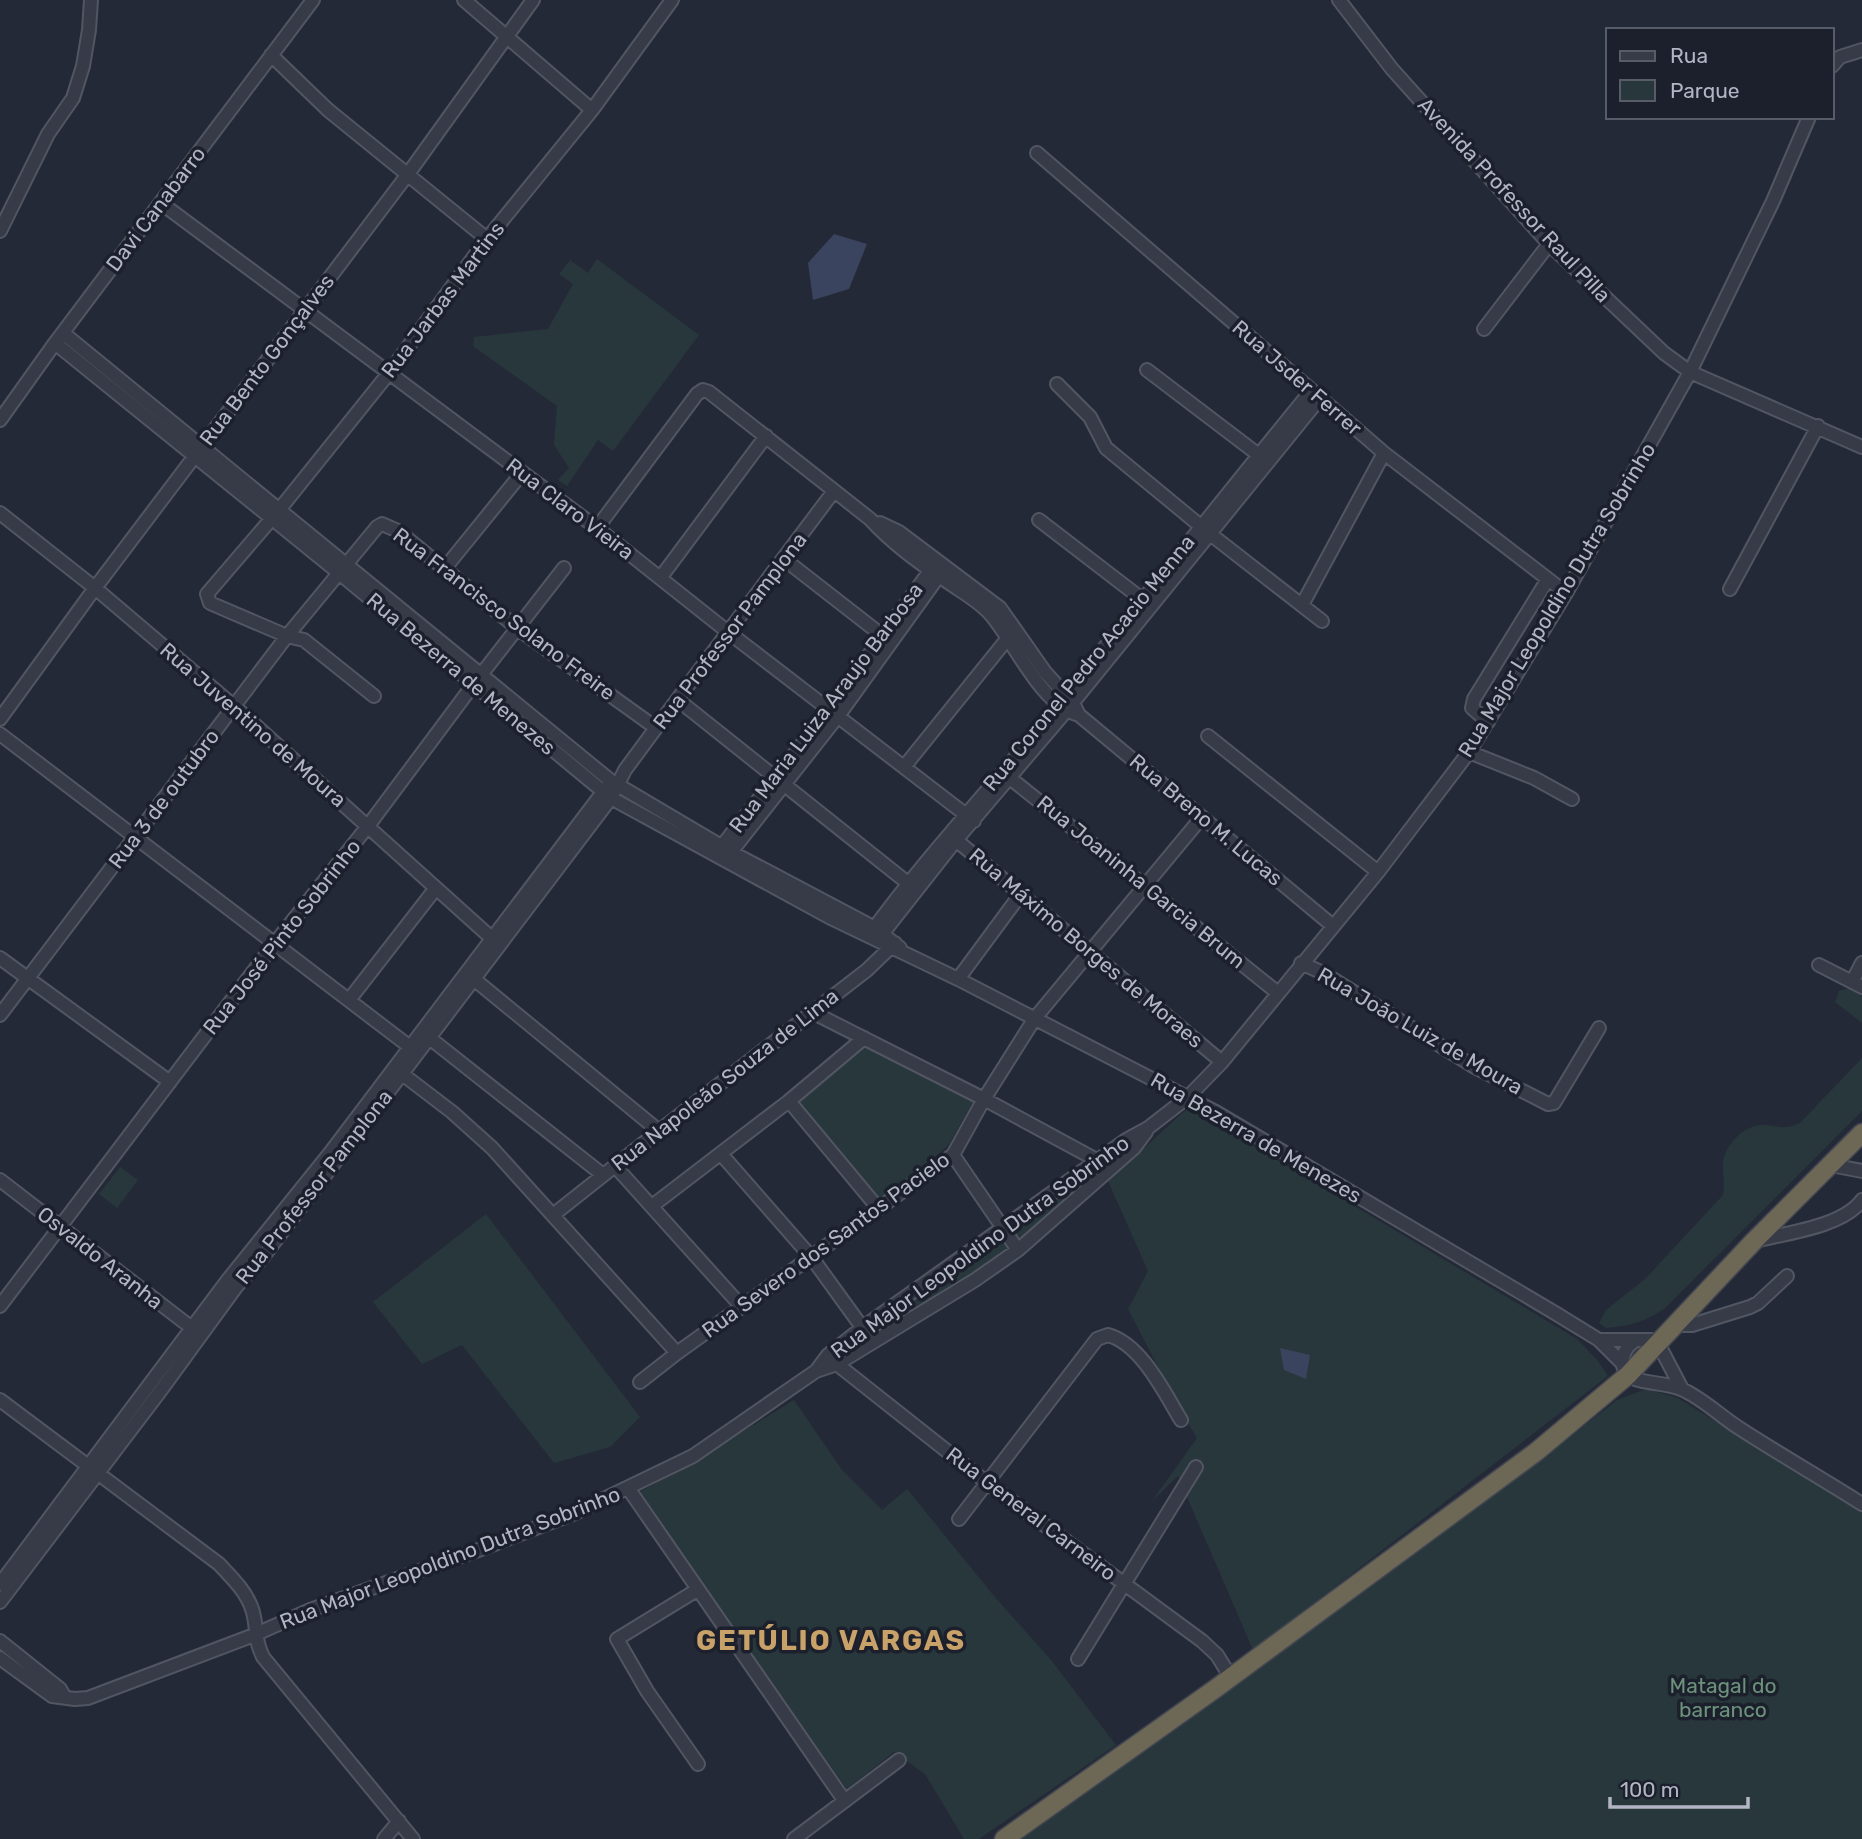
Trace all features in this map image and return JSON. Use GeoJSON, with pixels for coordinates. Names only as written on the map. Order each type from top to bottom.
{"type":"FeatureCollection","features":[{"type":"Feature","properties":{"kind":"highway"},"geometry":{"type":"LineString","coordinates":[[1004,1839],[1536,1452],[1625,1370],[1661,1352],[1676,1325],[1754,1241],[1862,1133]]}},
{"type":"Feature","properties":{"kind":"street"},"geometry":{"type":"LineString","coordinates":[[0,231],[48,134],[73,98],[83,66],[91,0]]}},
{"type":"Feature","properties":{"kind":"street","name":"Davi Canabarro"},"geometry":{"type":"LineString","coordinates":[[0,420],[313,0]]}},
{"type":"Feature","properties":{"kind":"street"},"geometry":{"type":"LineString","coordinates":[[464,0],[592,110]]}},
{"type":"Feature","properties":{"kind":"street","name":"Rua Bento Gonçalves"},"geometry":{"type":"LineString","coordinates":[[0,719],[95,588],[408,174],[533,0]]}},
{"type":"Feature","properties":{"kind":"street","name":"Rua Jarbas Martins"},"geometry":{"type":"LineString","coordinates":[[287,636],[210,603],[207,594],[389,373],[486,239],[592,110],[672,0]]}},
{"type":"Feature","properties":{"kind":"street","name":"Avenida Professor Raul Pilla"},"geometry":{"type":"LineString","coordinates":[[1339,0],[1392,69],[1549,244],[1648,339],[1690,372],[1862,447]]}},
{"type":"Feature","properties":{"kind":"street"},"geometry":{"type":"LineString","coordinates":[[1834,64],[1840,57],[1862,50]]}},
{"type":"Feature","properties":{"kind":"street"},"geometry":{"type":"LineString","coordinates":[[271,55],[328,110],[486,239]]}},
{"type":"Feature","properties":{"kind":"street","name":"Rua Major Leopoldino Dutra Sobrinho"},"geometry":{"type":"LineString","coordinates":[[832,1360],[862,1328],[1126,1140],[1148,1128],[1188,1097],[1222,1062],[1377,872],[1469,752],[1566,593],[1690,372],[1773,201],[1808,119]]}},
{"type":"Feature","properties":{"kind":"street","name":"Rua Jsder Ferrer"},"geometry":{"type":"LineString","coordinates":[[1037,153],[1384,453],[1566,593]]}},
{"type":"Feature","properties":{"kind":"street","name":"Rua Claro Vieira"},"geometry":{"type":"LineString","coordinates":[[161,203],[597,528],[970,817]]}},
{"type":"Feature","properties":{"kind":"street"},"geometry":{"type":"LineString","coordinates":[[1483,329],[1549,244]]}},
{"type":"Feature","properties":{"kind":"street","name":"Rua Bezerra de Menezes"},"geometry":{"type":"LineString","coordinates":[[59,338],[573,758],[615,784],[651,813]]}},
{"type":"Feature","properties":{"kind":"street"},"geometry":{"type":"LineString","coordinates":[[1147,370],[1263,458]]}},
{"type":"Feature","properties":{"kind":"street"},"geometry":{"type":"LineString","coordinates":[[1057,384],[1090,417],[1106,448],[1322,621]]}},
{"type":"Feature","properties":{"kind":"street","name":"Rua Breno M. Lucas"},"geometry":{"type":"LineString","coordinates":[[597,528],[697,394],[703,390],[709,392],[880,529],[938,569],[988,611],[1011,634],[1041,676],[1069,706],[1333,926]]}},
{"type":"Feature","properties":{"kind":"street","name":"Rua Coronel Pedro Acacio Menna"},"geometry":{"type":"LineString","coordinates":[[876,935],[953,837],[1069,706],[1104,657],[1205,529],[1315,395]]}},
{"type":"Feature","properties":{"kind":"street"},"geometry":{"type":"LineString","coordinates":[[1730,589],[1818,426]]}},
{"type":"Feature","properties":{"kind":"street"},"geometry":{"type":"LineString","coordinates":[[661,577],[766,436]]}},
{"type":"Feature","properties":{"kind":"street"},"geometry":{"type":"LineString","coordinates":[[1302,605],[1384,453]]}},
{"type":"Feature","properties":{"kind":"street"},"geometry":{"type":"LineString","coordinates":[[445,568],[522,473]]}},
{"type":"Feature","properties":{"kind":"street","name":"Rua Professor Pamplona"},"geometry":{"type":"LineString","coordinates":[[0,1602],[36,1545],[231,1284],[263,1257],[424,1033],[607,795],[834,491]]}},
{"type":"Feature","properties":{"kind":"street","name":"Rua Juventino de Moura"},"geometry":{"type":"LineString","coordinates":[[0,513],[95,588],[235,707],[495,941]]}},
{"type":"Feature","properties":{"kind":"street"},"geometry":{"type":"LineString","coordinates":[[1039,520],[1147,603]]}},
{"type":"Feature","properties":{"kind":"street","name":"Rua Francisco Solano Freire"},"geometry":{"type":"LineString","coordinates":[[387,525],[445,568],[516,628],[656,728]]}},
{"type":"Feature","properties":{"kind":"street","name":"Rua 3 de outubro"},"geometry":{"type":"LineString","coordinates":[[0,1015],[287,636],[377,527],[387,525]]}},
{"type":"Feature","properties":{"kind":"street"},"geometry":{"type":"LineString","coordinates":[[784,559],[886,639]]}},
{"type":"Feature","properties":{"kind":"street","name":"Rua José Pinto Sobrinho"},"geometry":{"type":"LineString","coordinates":[[0,1306],[564,568]]}},
{"type":"Feature","properties":{"kind":"street","name":"Rua Maria Luiza Araujo Barbosa"},"geometry":{"type":"LineString","coordinates":[[723,853],[833,713],[938,569]]}},
{"type":"Feature","properties":{"kind":"street"},"geometry":{"type":"LineString","coordinates":[[1488,722],[1472,708],[1472,704],[1548,579]]}},
{"type":"Feature","properties":{"kind":"street"},"geometry":{"type":"LineString","coordinates":[[1514,633],[1535,646]]}},
{"type":"Feature","properties":{"kind":"street"},"geometry":{"type":"LineString","coordinates":[[904,767],[1011,634]]}},
{"type":"Feature","properties":{"kind":"street"},"geometry":{"type":"LineString","coordinates":[[287,636],[312,645],[374,696]]}},
{"type":"Feature","properties":{"kind":"street"},"geometry":{"type":"LineString","coordinates":[[1498,659],[1518,673]]}},
{"type":"Feature","properties":{"kind":"street"},"geometry":{"type":"LineString","coordinates":[[678,700],[913,887]]}},
{"type":"Feature","properties":{"kind":"street"},"geometry":{"type":"LineString","coordinates":[[0,734],[413,1049]]}},
{"type":"Feature","properties":{"kind":"street"},"geometry":{"type":"LineString","coordinates":[[1208,736],[1377,872]]}},
{"type":"Feature","properties":{"kind":"street"},"geometry":{"type":"LineString","coordinates":[[1469,752],[1534,778],[1572,799]]}},
{"type":"Feature","properties":{"kind":"street","name":"Rua Bezerra de Menezes"},"geometry":{"type":"LineString","coordinates":[[573,758],[607,795],[651,813],[896,947],[1188,1097],[1599,1340],[1625,1370]]}},
{"type":"Feature","properties":{"kind":"street","name":"Rua Joaninha Garcia Brum"},"geometry":{"type":"LineString","coordinates":[[1007,775],[1279,993]]}},
{"type":"Feature","properties":{"kind":"street","name":"Rua Severo dos Santos Pacielo"},"geometry":{"type":"LineString","coordinates":[[640,1382],[953,1155],[984,1099],[1035,1018],[1202,817]]}},
{"type":"Feature","properties":{"kind":"street","name":"Rua Máximo Borges de Moraes"},"geometry":{"type":"LineString","coordinates":[[953,837],[1222,1062]]}},
{"type":"Feature","properties":{"kind":"street"},"geometry":{"type":"LineString","coordinates":[[349,1000],[436,888]]}},
{"type":"Feature","properties":{"kind":"street"},"geometry":{"type":"LineString","coordinates":[[958,979],[1020,895]]}},
{"type":"Feature","properties":{"kind":"street","name":"Rua Napoleão Souza de Lima"},"geometry":{"type":"LineString","coordinates":[[554,1215],[659,1130],[896,947]]}},
{"type":"Feature","properties":{"kind":"street"},"geometry":{"type":"LineString","coordinates":[[0,958],[170,1082]]}},
{"type":"Feature","properties":{"kind":"street","name":"Rua João Luiz de Moura"},"geometry":{"type":"LineString","coordinates":[[1301,963],[1323,973],[1473,1066],[1548,1104],[1554,1103],[1599,1028]]}},
{"type":"Feature","properties":{"kind":"street"},"geometry":{"type":"LineString","coordinates":[[1819,965],[1857,985],[1862,963]]}},
{"type":"Feature","properties":{"kind":"street"},"geometry":{"type":"LineString","coordinates":[[469,975],[659,1130]]}},
{"type":"Feature","properties":{"kind":"street"},"geometry":{"type":"LineString","coordinates":[[812,1012],[984,1099],[1111,1169]]}},
{"type":"Feature","properties":{"kind":"street"},"geometry":{"type":"LineString","coordinates":[[424,1033],[603,1175]]}},
{"type":"Feature","properties":{"kind":"street"},"geometry":{"type":"LineString","coordinates":[[652,1206],[789,1101],[864,1038]]}},
{"type":"Feature","properties":{"kind":"street"},"geometry":{"type":"LineString","coordinates":[[398,1071],[452,1112],[492,1148],[677,1353]]}},
{"type":"Feature","properties":{"kind":"street"},"geometry":{"type":"LineString","coordinates":[[789,1101],[878,1208]]}},
{"type":"Feature","properties":{"kind":"street","name":"Rua Major Leopoldino Dutra Sobrinho"},"geometry":{"type":"LineString","coordinates":[[64,1696],[88,1698],[254,1635],[310,1610],[534,1529],[693,1456],[832,1360],[873,1343],[1018,1250],[1134,1148],[1148,1128]]}},
{"type":"Feature","properties":{"kind":"street"},"geometry":{"type":"LineString","coordinates":[[720,1154],[812,1258],[873,1343]]}},
{"type":"Feature","properties":{"kind":"street"},"geometry":{"type":"LineString","coordinates":[[953,1155],[1018,1250]]}},
{"type":"Feature","properties":{"kind":"street"},"geometry":{"type":"LineString","coordinates":[[1831,1165],[1862,1171]]}},
{"type":"Feature","properties":{"kind":"street"},"geometry":{"type":"LineString","coordinates":[[615,1166],[741,1307]]}},
{"type":"Feature","properties":{"kind":"street","name":"Osvaldo Aranha"},"geometry":{"type":"LineString","coordinates":[[0,1180],[196,1331]]}},
{"type":"Feature","properties":{"kind":"street"},"geometry":{"type":"LineString","coordinates":[[1754,1241],[1839,1218],[1857,1207],[1862,1200]]}},
{"type":"Feature","properties":{"kind":"street"},"geometry":{"type":"LineString","coordinates":[[1676,1325],[1692,1325],[1750,1307],[1787,1276]]}},
{"type":"Feature","properties":{"kind":"street"},"geometry":{"type":"LineString","coordinates":[[959,1519],[1097,1339],[1108,1335],[1125,1341],[1150,1371],[1181,1420]]}},
{"type":"Feature","properties":{"kind":"street"},"geometry":{"type":"LineString","coordinates":[[1599,1340],[1651,1340],[1682,1389]]}},
{"type":"Feature","properties":{"kind":"street"},"geometry":{"type":"LineString","coordinates":[[1636,1340],[1625,1350],[1625,1370],[1634,1379],[1682,1389],[1862,1504]]}},
{"type":"Feature","properties":{"kind":"street"},"geometry":{"type":"LineString","coordinates":[[1648,1381],[1660,1372],[1661,1352]]}},
{"type":"Feature","properties":{"kind":"street","name":"Rua General Carneiro"},"geometry":{"type":"LineString","coordinates":[[832,1360],[986,1482],[1202,1641],[1217,1655],[1230,1676]]}},
{"type":"Feature","properties":{"kind":"street"},"geometry":{"type":"LineString","coordinates":[[0,1400],[219,1564],[247,1597],[253,1611],[254,1635],[263,1657],[413,1839]]}},
{"type":"Feature","properties":{"kind":"street"},"geometry":{"type":"LineString","coordinates":[[1077,1659],[1126,1584],[1196,1467]]}},
{"type":"Feature","properties":{"kind":"street"},"geometry":{"type":"LineString","coordinates":[[628,1488],[844,1800]]}},
{"type":"Feature","properties":{"kind":"street","name":"Rua Professor Pamplona"},"geometry":{"type":"LineString","coordinates":[[0,1584],[36,1545]]}},
{"type":"Feature","properties":{"kind":"street"},"geometry":{"type":"LineString","coordinates":[[697,1590],[617,1639],[647,1691],[698,1764]]}},
{"type":"Feature","properties":{"kind":"street"},"geometry":{"type":"LineString","coordinates":[[0,1641],[60,1689],[64,1696],[52,1696],[0,1658]]}},
{"type":"Feature","properties":{"kind":"street"},"geometry":{"type":"LineString","coordinates":[[794,1839],[899,1760]]}},
{"type":"Feature","properties":{"kind":"street"},"geometry":{"type":"LineString","coordinates":[[384,1839],[399,1821]]}},
{"type":"Feature","properties":{"kind":"green space"},"geometry":{"type":"Polygon","coordinates":[[[597,259],[699,335],[613,451],[598,440],[567,486],[558,480],[569,468],[554,445],[557,406],[473,346],[474,337],[548,329],[573,284],[559,274],[570,260],[588,273],[597,259]]]}},
{"type":"Feature","properties":{"kind":"green space"},"geometry":{"type":"Polygon","coordinates":[[[1849,988],[1862,996],[1862,1023],[1835,1002],[1839,991],[1849,988]]]}},
{"type":"Feature","properties":{"kind":"green space"},"geometry":{"type":"Polygon","coordinates":[[[868,1046],[973,1102],[949,1144],[931,1162],[878,1199],[796,1101],[868,1046]]]}},
{"type":"Feature","properties":{"kind":"green space"},"geometry":{"type":"Polygon","coordinates":[[[1862,1058],[1862,1111],[1664,1309],[1629,1325],[1606,1328],[1599,1323],[1606,1310],[1645,1279],[1723,1195],[1724,1160],[1735,1139],[1754,1126],[1785,1127],[1800,1123],[1862,1058]]]}},
{"type":"Feature","properties":{"kind":"green space"},"geometry":{"type":"Polygon","coordinates":[[[1189,1107],[1577,1339],[1608,1376],[1253,1650],[1178,1476],[1152,1501],[1197,1438],[1128,1309],[1148,1271],[1108,1181],[1189,1107]]]}},
{"type":"Feature","properties":{"kind":"green space"},"geometry":{"type":"Polygon","coordinates":[[[120,1167],[138,1180],[117,1208],[99,1194],[120,1167]]]}},
{"type":"Feature","properties":{"kind":"green space"},"geometry":{"type":"Polygon","coordinates":[[[1096,1168],[1097,1171],[1029,1236],[1017,1236],[1013,1231],[1017,1225],[1096,1168]]]}},
{"type":"Feature","properties":{"kind":"green space"},"geometry":{"type":"Polygon","coordinates":[[[486,1214],[640,1417],[610,1447],[554,1463],[462,1345],[422,1364],[373,1302],[486,1214]]]}},
{"type":"Feature","properties":{"kind":"green space"},"geometry":{"type":"Polygon","coordinates":[[[996,1238],[1005,1239],[1008,1247],[1006,1252],[947,1290],[872,1332],[871,1328],[996,1238]]]}},
{"type":"Feature","properties":{"kind":"green space","name":"Matagal do barranco"},"geometry":{"type":"Polygon","coordinates":[[[1646,1389],[1678,1398],[1862,1512],[1862,1839],[1013,1839],[1539,1461],[1617,1400],[1646,1389]]]}},
{"type":"Feature","properties":{"kind":"green space"},"geometry":{"type":"Polygon","coordinates":[[[794,1400],[842,1470],[882,1510],[907,1489],[994,1596],[1051,1660],[1116,1745],[979,1839],[964,1839],[925,1774],[894,1752],[847,1789],[636,1494],[694,1462],[794,1400]]]}},
{"type":"Feature","properties":{"kind":"water"},"geometry":{"type":"Polygon","coordinates":[[[834,234],[867,244],[849,289],[813,300],[808,263],[834,234]]]}},
{"type":"Feature","properties":{"kind":"water"},"geometry":{"type":"Polygon","coordinates":[[[1280,1348],[1310,1355],[1306,1379],[1284,1370],[1280,1348]]]}},
{"type":"Feature","properties":{"kind":"district","name":"GETÚLIO VARGAS"},"geometry":{"type":"Point","coordinates":[831,1640]}}]}
